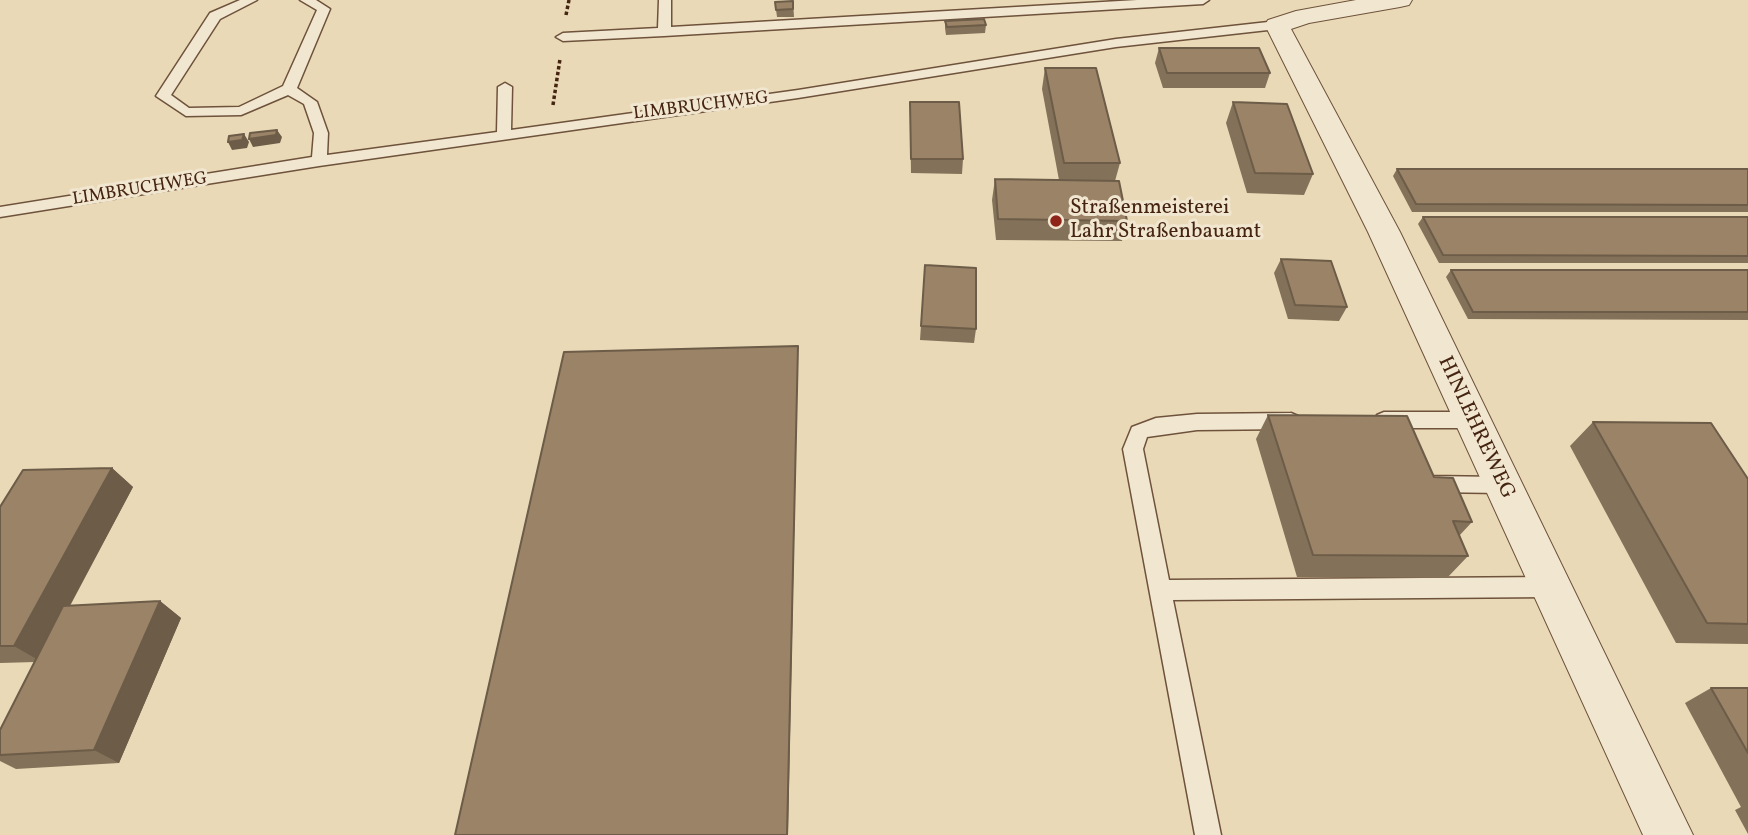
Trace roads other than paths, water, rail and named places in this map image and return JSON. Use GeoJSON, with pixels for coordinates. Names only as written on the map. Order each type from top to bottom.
{"type":"FeatureCollection","features":[{"type":"Feature","properties":{"kind":"street","name":"LIMBRUCHWEG"},"geometry":{"type":"LineString","coordinates":[[1278,24],[1305,16],[1400,0]]}},
{"type":"Feature","properties":{"kind":"street","name":"HINLEHREWEG"},"geometry":{"type":"LineString","coordinates":[[1278,24],[1353,169],[1668,835]]}},
{"type":"Feature","properties":{"kind":"lane"},"geometry":{"type":"LineString","coordinates":[[251,0],[215,16],[163,96],[186,113],[241,111],[289,89],[324,9],[306,0]]}},
{"type":"Feature","properties":{"kind":"lane"},"geometry":{"type":"LineString","coordinates":[[664,32],[665,0]]}},
{"type":"Feature","properties":{"kind":"lane"},"geometry":{"type":"LineString","coordinates":[[563,37],[1203,0]]}},
{"type":"Feature","properties":{"kind":"lane","name":"LIMBRUCHWEG"},"geometry":{"type":"LineString","coordinates":[[0,212],[318,160],[798,94],[1116,43],[1278,24]]}},
{"type":"Feature","properties":{"kind":"lane"},"geometry":{"type":"LineString","coordinates":[[504,134],[505,87]]}},
{"type":"Feature","properties":{"kind":"lane"},"geometry":{"type":"LineString","coordinates":[[289,89],[310,102],[321,133],[318,160]]}},
{"type":"Feature","properties":{"kind":"lane"},"geometry":{"type":"LineString","coordinates":[[1397,420],[1408,446]]}},
{"type":"Feature","properties":{"kind":"lane"},"geometry":{"type":"LineString","coordinates":[[1357,421],[1471,420]]}},
{"type":"Feature","properties":{"kind":"lane"},"geometry":{"type":"LineString","coordinates":[[1208,835],[1133,449],[1139,432],[1156,426],[1197,422],[1317,421]]}},
{"type":"Feature","properties":{"kind":"lane"},"geometry":{"type":"LineString","coordinates":[[1419,471],[1425,484],[1502,485]]}},
{"type":"Feature","properties":{"kind":"lane"},"geometry":{"type":"LineString","coordinates":[[1160,590],[1550,587]]}},
{"type":"Feature","properties":{"kind":"place","name":"Straßenmeisterei Lahr Straßenbauamt"},"geometry":{"type":"Point","coordinates":[1056,221]}}]}
